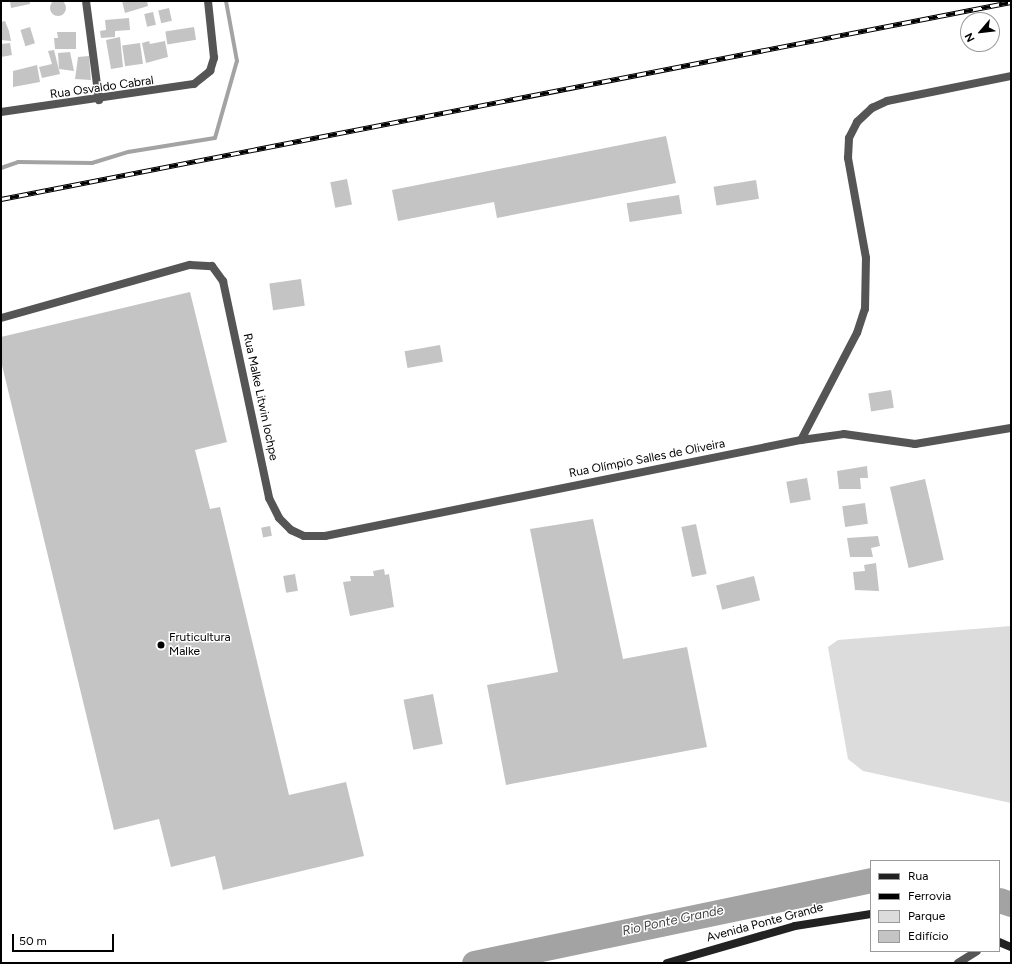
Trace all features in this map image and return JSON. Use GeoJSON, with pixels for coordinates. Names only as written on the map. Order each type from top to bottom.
{"type":"FeatureCollection","features":[{"type":"Feature","properties":{"kind":"street"},"geometry":{"type":"LineString","coordinates":[[86,1],[99,100]]}},
{"type":"Feature","properties":{"kind":"street","name":"Rua Osvaldo Cabral"},"geometry":{"type":"LineString","coordinates":[[1,112],[183,88],[204,79],[214,58],[208,1]]}},
{"type":"Feature","properties":{"kind":"street"},"geometry":{"type":"LineString","coordinates":[[801,440],[857,333],[865,309],[866,258],[850,176],[849,138],[857,122],[872,108],[887,100],[1011,76]]}},
{"type":"Feature","properties":{"kind":"street","name":"Rua Malke Litwin Iochpe"},"geometry":{"type":"LineString","coordinates":[[1,318],[190,265],[212,266],[223,281],[269,498],[279,518],[290,530]]}},
{"type":"Feature","properties":{"kind":"street","name":"Rua Olímpio Salles de Oliveira"},"geometry":{"type":"LineString","coordinates":[[290,530],[304,536],[325,536],[801,440],[844,434],[915,444],[1011,428]]}},
{"type":"Feature","properties":{"kind":"street","name":"Avenida Ponte Grande"},"geometry":{"type":"LineString","coordinates":[[667,963],[796,926],[870,914]]}},
{"type":"Feature","properties":{"kind":"street"},"geometry":{"type":"LineString","coordinates":[[1000,942],[1011,947]]}},
{"type":"Feature","properties":{"kind":"street"},"geometry":{"type":"LineString","coordinates":[[958,963],[975,952]]}},
{"type":"Feature","properties":{"kind":"green space"},"geometry":{"type":"Polygon","coordinates":[[[1011,626],[1011,803],[863,771],[848,759],[828,647],[838,640],[1011,626]]]}},
{"type":"Feature","properties":{"kind":"building"},"geometry":{"type":"Polygon","coordinates":[[[58,0],[64,2],[66,8],[64,14],[58,16],[52,14],[50,8],[52,2],[58,0]]]}},
{"type":"Feature","properties":{"kind":"building"},"geometry":{"type":"Polygon","coordinates":[[[10,1],[30,1],[30,4],[11,8],[10,1]]]}},
{"type":"Feature","properties":{"kind":"building"},"geometry":{"type":"Polygon","coordinates":[[[122,1],[147,1],[148,6],[125,13],[122,1]]]}},
{"type":"Feature","properties":{"kind":"building"},"geometry":{"type":"Polygon","coordinates":[[[169,8],[172,21],[161,23],[158,10],[169,8]]]}},
{"type":"Feature","properties":{"kind":"building"},"geometry":{"type":"Polygon","coordinates":[[[153,12],[156,25],[147,27],[144,14],[153,12]]]}},
{"type":"Feature","properties":{"kind":"building"},"geometry":{"type":"Polygon","coordinates":[[[129,18],[130,30],[115,31],[115,37],[101,38],[100,31],[106,30],[105,20],[129,18]]]}},
{"type":"Feature","properties":{"kind":"building"},"geometry":{"type":"Polygon","coordinates":[[[5,21],[11,41],[1,40],[1,22],[5,21]]]}},
{"type":"Feature","properties":{"kind":"building"},"geometry":{"type":"Polygon","coordinates":[[[30,27],[35,43],[25,46],[20,30],[30,27]]]}},
{"type":"Feature","properties":{"kind":"building"},"geometry":{"type":"Polygon","coordinates":[[[194,27],[196,40],[167,44],[165,32],[194,27]]]}},
{"type":"Feature","properties":{"kind":"building"},"geometry":{"type":"Polygon","coordinates":[[[57,32],[76,32],[76,49],[55,49],[54,38],[58,38],[57,32]]]}},
{"type":"Feature","properties":{"kind":"building"},"geometry":{"type":"Polygon","coordinates":[[[120,37],[123,67],[111,69],[106,40],[120,37]]]}},
{"type":"Feature","properties":{"kind":"building"},"geometry":{"type":"Polygon","coordinates":[[[149,41],[150,44],[165,41],[168,57],[146,63],[142,43],[149,41]]]}},
{"type":"Feature","properties":{"kind":"building"},"geometry":{"type":"Polygon","coordinates":[[[10,43],[12,55],[1,57],[1,44],[10,43]]]}},
{"type":"Feature","properties":{"kind":"building"},"geometry":{"type":"Polygon","coordinates":[[[140,43],[143,64],[125,66],[122,46],[140,43]]]}},
{"type":"Feature","properties":{"kind":"building"},"geometry":{"type":"Polygon","coordinates":[[[54,50],[60,74],[42,78],[39,67],[52,64],[48,51],[54,50]]]}},
{"type":"Feature","properties":{"kind":"building"},"geometry":{"type":"Polygon","coordinates":[[[70,52],[74,71],[59,69],[58,53],[70,52]]]}},
{"type":"Feature","properties":{"kind":"building"},"geometry":{"type":"Polygon","coordinates":[[[89,56],[91,80],[75,79],[78,57],[89,56]]]}},
{"type":"Feature","properties":{"kind":"building"},"geometry":{"type":"Polygon","coordinates":[[[37,65],[40,82],[13,87],[13,71],[37,65]]]}},
{"type":"Feature","properties":{"kind":"building"},"geometry":{"type":"Polygon","coordinates":[[[666,136],[676,183],[497,218],[494,202],[398,221],[392,190],[666,136]]]}},
{"type":"Feature","properties":{"kind":"building"},"geometry":{"type":"Polygon","coordinates":[[[347,179],[352,205],[335,208],[330,182],[347,179]]]}},
{"type":"Feature","properties":{"kind":"building"},"geometry":{"type":"Polygon","coordinates":[[[756,180],[759,199],[717,205],[714,187],[756,180]]]}},
{"type":"Feature","properties":{"kind":"building"},"geometry":{"type":"Polygon","coordinates":[[[679,195],[682,214],[630,222],[627,203],[679,195]]]}},
{"type":"Feature","properties":{"kind":"building"},"geometry":{"type":"Polygon","coordinates":[[[301,279],[305,306],[273,310],[269,283],[301,279]]]}},
{"type":"Feature","properties":{"kind":"building","name":"Fruticultura Malke"},"geometry":{"type":"Polygon","coordinates":[[[190,292],[227,442],[195,450],[210,509],[220,507],[289,795],[346,782],[364,856],[223,890],[215,856],[171,867],[159,819],[114,830],[1,361],[1,337],[190,292]]]}},
{"type":"Feature","properties":{"kind":"building"},"geometry":{"type":"Polygon","coordinates":[[[440,345],[443,362],[407,368],[405,351],[440,345]]]}},
{"type":"Feature","properties":{"kind":"building"},"geometry":{"type":"Polygon","coordinates":[[[891,390],[894,408],[871,411],[868,394],[891,390]]]}},
{"type":"Feature","properties":{"kind":"building"},"geometry":{"type":"Polygon","coordinates":[[[867,466],[868,478],[860,478],[861,489],[839,489],[837,471],[867,466]]]}},
{"type":"Feature","properties":{"kind":"building"},"geometry":{"type":"Polygon","coordinates":[[[807,478],[811,500],[790,503],[786,482],[807,478]]]}},
{"type":"Feature","properties":{"kind":"building"},"geometry":{"type":"Polygon","coordinates":[[[925,479],[944,560],[909,568],[890,487],[925,479]]]}},
{"type":"Feature","properties":{"kind":"building"},"geometry":{"type":"Polygon","coordinates":[[[865,503],[868,524],[845,527],[842,506],[865,503]]]}},
{"type":"Feature","properties":{"kind":"building"},"geometry":{"type":"Polygon","coordinates":[[[593,519],[623,659],[687,647],[707,747],[506,785],[487,685],[558,672],[530,529],[593,519]]]}},
{"type":"Feature","properties":{"kind":"building"},"geometry":{"type":"Polygon","coordinates":[[[696,524],[707,574],[692,577],[681,527],[696,524]]]}},
{"type":"Feature","properties":{"kind":"building"},"geometry":{"type":"Polygon","coordinates":[[[270,526],[272,536],[263,538],[261,528],[270,526]]]}},
{"type":"Feature","properties":{"kind":"building"},"geometry":{"type":"Polygon","coordinates":[[[878,536],[880,546],[871,548],[873,557],[850,557],[847,538],[878,536]]]}},
{"type":"Feature","properties":{"kind":"building"},"geometry":{"type":"Polygon","coordinates":[[[876,563],[879,591],[855,590],[853,572],[865,571],[864,565],[876,563]]]}},
{"type":"Feature","properties":{"kind":"building"},"geometry":{"type":"Polygon","coordinates":[[[384,569],[385,575],[389,574],[394,607],[350,616],[343,582],[351,581],[350,576],[374,576],[373,571],[384,569]]]}},
{"type":"Feature","properties":{"kind":"building"},"geometry":{"type":"Polygon","coordinates":[[[295,574],[298,591],[286,593],[283,576],[295,574]]]}},
{"type":"Feature","properties":{"kind":"building"},"geometry":{"type":"Polygon","coordinates":[[[754,576],[760,600],[722,610],[716,585],[754,576]]]}},
{"type":"Feature","properties":{"kind":"building"},"geometry":{"type":"Polygon","coordinates":[[[433,694],[443,744],[413,750],[404,700],[433,694]]]}},
{"type":"Feature","properties":{"kind":"waterway"},"geometry":{"type":"LineString","coordinates":[[1,168],[18,162],[92,163],[128,152],[215,138],[237,61],[226,1]]}},
{"type":"Feature","properties":{"kind":"waterway","name":"Rio Ponte Grande"},"geometry":{"type":"LineString","coordinates":[[474,963],[870,880]]}},
{"type":"Feature","properties":{"kind":"waterway","name":"Rio Ponte Grande"},"geometry":{"type":"LineString","coordinates":[[1000,900],[1011,904]]}},
{"type":"Feature","properties":{"kind":"railway"},"geometry":{"type":"LineString","coordinates":[[1,199],[1011,2]]}},
{"type":"Feature","properties":{"kind":"place","name":"Fruticultura Malke"},"geometry":{"type":"Point","coordinates":[161,645]}}]}
